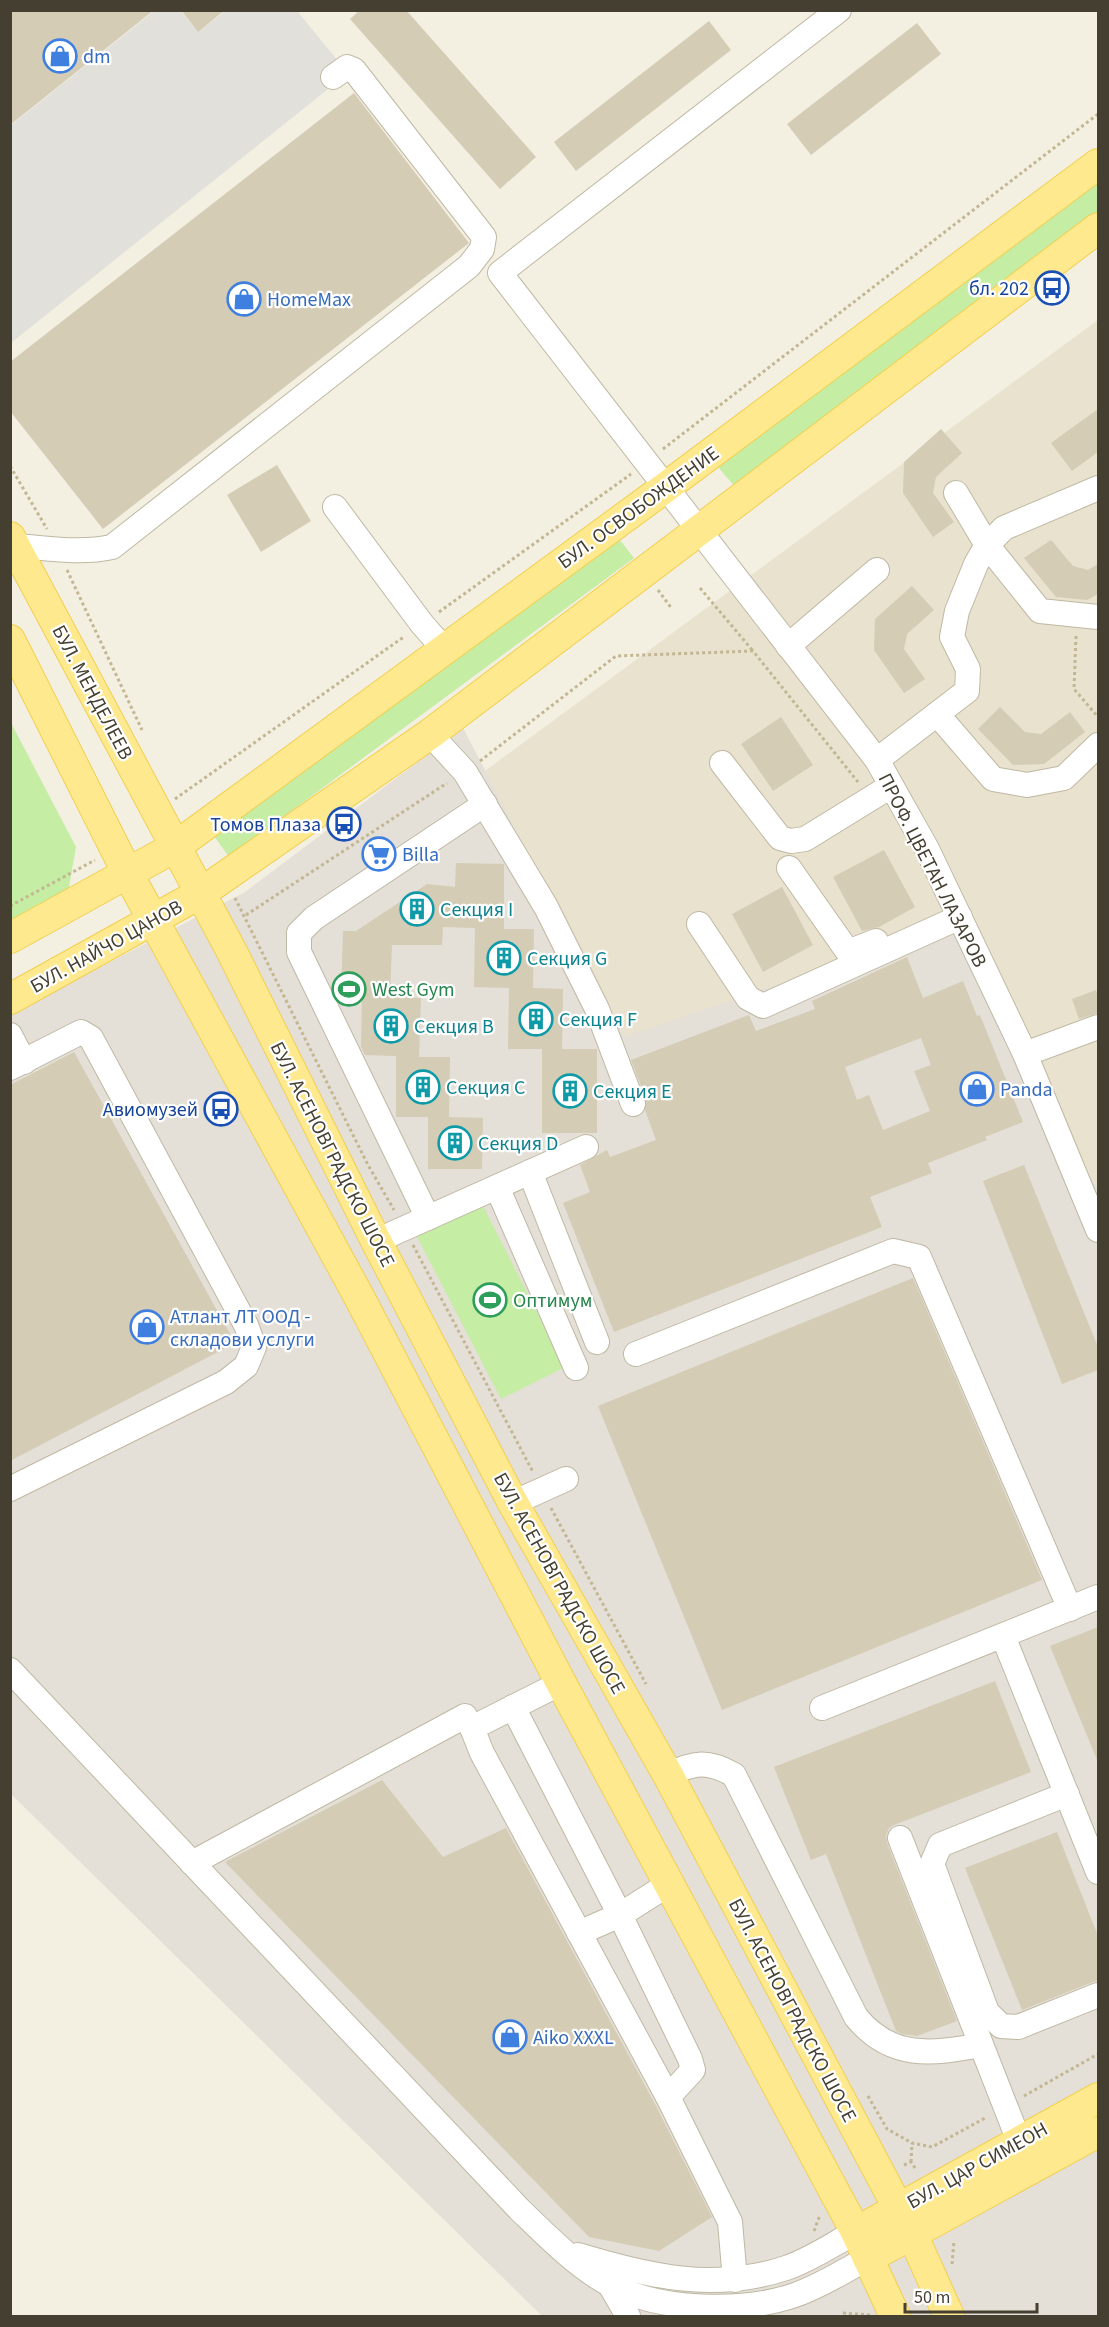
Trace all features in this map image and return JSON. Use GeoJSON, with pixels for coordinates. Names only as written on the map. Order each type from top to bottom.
{"type":"FeatureCollection","features":[{"type":"Feature","properties":{"kind":"main road","name":"БУЛ. ОСВОБОЖДЕНИЕ"},"geometry":{"type":"LineString","coordinates":[[175,847],[666,487],[1098,164]]}},
{"type":"Feature","properties":{"kind":"main road"},"geometry":{"type":"LineString","coordinates":[[201,893],[430,734],[1098,228]]}},
{"type":"Feature","properties":{"kind":"main road","name":"БУЛ. МЕНДЕЛЕЕВ"},"geometry":{"type":"LineString","coordinates":[[13,542],[168,812],[175,847]]}},
{"type":"Feature","properties":{"kind":"main road"},"geometry":{"type":"LineString","coordinates":[[10,640],[105,852],[128,874],[357,1293],[561,1683],[862,2245],[883,2316]]}},
{"type":"Feature","properties":{"kind":"main road"},"geometry":{"type":"LineString","coordinates":[[10,938],[175,847]]}},
{"type":"Feature","properties":{"kind":"main road","name":"БУЛ. АСЕНОВГРАДСКО ШОСЕ"},"geometry":{"type":"LineString","coordinates":[[175,847],[201,893],[376,1241],[513,1503],[668,1775],[905,2221],[949,2316]]}},
{"type":"Feature","properties":{"kind":"main road","name":"БУЛ. НАЙЧО ЦАНОВ"},"geometry":{"type":"LineString","coordinates":[[10,999],[201,893]]}},
{"type":"Feature","properties":{"kind":"main road","name":"БУЛ. ЦАР СИМЕОН"},"geometry":{"type":"LineString","coordinates":[[905,2221],[1019,2141],[1098,2098]]}},
{"type":"Feature","properties":{"kind":"main road","name":"БУЛ. ЦАР СИМЕОН"},"geometry":{"type":"LineString","coordinates":[[862,2245],[905,2221],[1098,2132]]}},
{"type":"Feature","properties":{"kind":"street","name":"ПРОФ. ЦВЕТАН ЛАЗАРОВ"},"geometry":{"type":"LineString","coordinates":[[839,10],[500,273],[877,760],[881,792],[927,849],[1025,1054],[1098,1230]]}},
{"type":"Feature","properties":{"kind":"street"},"geometry":{"type":"LineString","coordinates":[[13,542],[72,551],[95,551],[112,547],[469,266],[482,249],[484,237],[354,70],[347,67],[333,77]]}},
{"type":"Feature","properties":{"kind":"street"},"geometry":{"type":"LineString","coordinates":[[877,760],[967,691],[968,669],[952,637],[957,611],[976,564],[987,545],[1004,528],[1098,488]]}},
{"type":"Feature","properties":{"kind":"street"},"geometry":{"type":"LineString","coordinates":[[956,493],[987,545],[1040,611],[1088,616]]}},
{"type":"Feature","properties":{"kind":"street"},"geometry":{"type":"LineString","coordinates":[[334,507],[444,650]]}},
{"type":"Feature","properties":{"kind":"street"},"geometry":{"type":"LineString","coordinates":[[788,646],[877,570]]}},
{"type":"Feature","properties":{"kind":"street"},"geometry":{"type":"LineString","coordinates":[[938,714],[993,779],[1028,785],[1064,778],[1098,745]]}},
{"type":"Feature","properties":{"kind":"street"},"geometry":{"type":"LineString","coordinates":[[430,734],[465,772],[546,907],[597,1009],[633,1104]]}},
{"type":"Feature","properties":{"kind":"street"},"geometry":{"type":"LineString","coordinates":[[722,763],[780,838],[791,841],[805,839],[881,792]]}},
{"type":"Feature","properties":{"kind":"street"},"geometry":{"type":"LineString","coordinates":[[428,1218],[299,952],[299,933],[314,918],[485,804]]}},
{"type":"Feature","properties":{"kind":"street"},"geometry":{"type":"LineString","coordinates":[[789,868],[848,952],[958,914]]}},
{"type":"Feature","properties":{"kind":"street"},"geometry":{"type":"LineString","coordinates":[[699,924],[748,998],[763,1006],[958,914]]}},
{"type":"Feature","properties":{"kind":"street"},"geometry":{"type":"LineString","coordinates":[[1025,1054],[1098,1027]]}},
{"type":"Feature","properties":{"kind":"street"},"geometry":{"type":"LineString","coordinates":[[10,1035],[17,1065],[81,1032],[91,1038],[246,1325],[254,1347],[246,1366],[226,1382],[10,1489]]}},
{"type":"Feature","properties":{"kind":"street"},"geometry":{"type":"LineString","coordinates":[[376,1241],[586,1147]]}},
{"type":"Feature","properties":{"kind":"street"},"geometry":{"type":"LineString","coordinates":[[530,1172],[597,1342]]}},
{"type":"Feature","properties":{"kind":"street"},"geometry":{"type":"LineString","coordinates":[[496,1187],[576,1368]]}},
{"type":"Feature","properties":{"kind":"street"},"geometry":{"type":"LineString","coordinates":[[636,1354],[893,1251],[919,1257],[1070,1609]]}},
{"type":"Feature","properties":{"kind":"street"},"geometry":{"type":"LineString","coordinates":[[513,1503],[566,1479]]}},
{"type":"Feature","properties":{"kind":"street"},"geometry":{"type":"LineString","coordinates":[[822,1708],[1098,1597]]}},
{"type":"Feature","properties":{"kind":"street"},"geometry":{"type":"LineString","coordinates":[[1003,1636],[1098,1872]]}},
{"type":"Feature","properties":{"kind":"street"},"geometry":{"type":"LineString","coordinates":[[10,1670],[519,2209],[564,2250],[610,2285],[630,2294],[648,2308],[687,2305],[730,2307],[765,2303],[796,2295],[821,2284],[862,2245]]}},
{"type":"Feature","properties":{"kind":"street"},"geometry":{"type":"LineString","coordinates":[[472,1728],[561,1683]]}},
{"type":"Feature","properties":{"kind":"street"},"geometry":{"type":"LineString","coordinates":[[513,1707],[620,1915],[693,2070],[668,2097]]}},
{"type":"Feature","properties":{"kind":"street"},"geometry":{"type":"LineString","coordinates":[[192,1863],[465,1716],[482,1753],[668,2097],[730,2222],[735,2280]]}},
{"type":"Feature","properties":{"kind":"street"},"geometry":{"type":"LineString","coordinates":[[668,1775],[688,1765],[705,1764],[720,1767],[734,1775],[856,2016],[868,2032],[903,2051],[945,2052],[981,2045]]}},
{"type":"Feature","properties":{"kind":"street"},"geometry":{"type":"LineString","coordinates":[[1067,1794],[940,1845],[932,1864],[987,2012],[1001,2026],[1018,2027],[1098,1995]]}},
{"type":"Feature","properties":{"kind":"street"},"geometry":{"type":"LineString","coordinates":[[900,1838],[1019,2141]]}},
{"type":"Feature","properties":{"kind":"street"},"geometry":{"type":"LineString","coordinates":[[579,1933],[620,1915],[669,1884]]}},
{"type":"Feature","properties":{"kind":"street"},"geometry":{"type":"LineString","coordinates":[[564,2250],[653,2276],[690,2280],[735,2280],[786,2268],[862,2245]]}},
{"type":"Feature","properties":{"kind":"street"},"geometry":{"type":"LineString","coordinates":[[610,2285],[628,2316]]}},
{"type":"Feature","properties":{"kind":"path"},"geometry":{"type":"LineString","coordinates":[[10,466],[57,548],[145,736]]}},
{"type":"Feature","properties":{"kind":"path"},"geometry":{"type":"LineString","coordinates":[[700,588],[753,651],[881,792]]}},
{"type":"Feature","properties":{"kind":"path"},"geometry":{"type":"LineString","coordinates":[[1088,616],[1074,689],[1098,717]]}},
{"type":"Feature","properties":{"kind":"path"},"geometry":{"type":"LineString","coordinates":[[649,1691],[541,1490],[405,1228],[368,1165],[246,915],[465,772],[616,656],[753,651]]}},
{"type":"Feature","properties":{"kind":"path"},"geometry":{"type":"LineString","coordinates":[[10,906],[105,852]]}},
{"type":"Feature","properties":{"kind":"path"},"geometry":{"type":"LineString","coordinates":[[864,2091],[887,2129]]}},
{"type":"Feature","properties":{"kind":"path"},"geometry":{"type":"LineString","coordinates":[[912,2143],[911,2162],[915,2168]]}},
{"type":"Feature","properties":{"kind":"path"},"geometry":{"type":"LineString","coordinates":[[904,2165],[911,2162]]}},
{"type":"Feature","properties":{"kind":"path"},"geometry":{"type":"LineString","coordinates":[[813,2231],[821,2212]]}},
{"type":"Feature","properties":{"kind":"path"},"geometry":{"type":"LineString","coordinates":[[952,2270],[954,2241]]}},
{"type":"Feature","properties":{"kind":"path"},"geometry":{"type":"LineString","coordinates":[[843,2313],[883,2316]]}},
{"type":"Feature","properties":{"kind":"shaded area"},"geometry":{"type":"Polygon","coordinates":[[[154,11],[181,11],[198,32],[225,11],[297,11],[348,73],[11,343],[11,125],[154,11]]]}},
{"type":"Feature","properties":{"kind":"shaded area"},"geometry":{"type":"Polygon","coordinates":[[[1098,320],[1098,1189],[1003,1012],[624,1038],[485,771],[1098,320]]]}},
{"type":"Feature","properties":{"kind":"shaded area"},"geometry":{"type":"Polygon","coordinates":[[[463,728],[624,1037],[949,926],[1003,1012],[1098,1189],[1098,2316],[542,2316],[11,1794],[10,1014],[245,892],[463,728]]]}},
{"type":"Feature","properties":{"kind":"green space"},"geometry":{"type":"Polygon","coordinates":[[[1098,179],[1098,213],[736,488],[718,467],[1098,179]]]}},
{"type":"Feature","properties":{"kind":"green space"},"geometry":{"type":"Polygon","coordinates":[[[620,540],[634,558],[229,857],[214,836],[620,540]]]}},
{"type":"Feature","properties":{"kind":"green space"},"geometry":{"type":"Polygon","coordinates":[[[10,721],[76,847],[68,892],[10,923],[10,721]]]}},
{"type":"Feature","properties":{"kind":"green space","name":"Оптимум"},"geometry":{"type":"Polygon","coordinates":[[[480,1200],[565,1367],[501,1399],[415,1233],[480,1200]]]}},
{"type":"Feature","properties":{"kind":"building"},"geometry":{"type":"Polygon","coordinates":[[[10,10],[154,10],[10,125],[10,10]]]}},
{"type":"Feature","properties":{"kind":"building"},"geometry":{"type":"Polygon","coordinates":[[[181,10],[225,10],[198,32],[181,10]]]}},
{"type":"Feature","properties":{"kind":"building"},"geometry":{"type":"Polygon","coordinates":[[[360,10],[406,10],[536,157],[500,189],[350,19],[360,10]]]}},
{"type":"Feature","properties":{"kind":"building"},"geometry":{"type":"Polygon","coordinates":[[[709,21],[731,50],[576,171],[554,142],[709,21]]]}},
{"type":"Feature","properties":{"kind":"building"},"geometry":{"type":"Polygon","coordinates":[[[917,23],[941,54],[811,155],[787,124],[917,23]]]}},
{"type":"Feature","properties":{"kind":"building","name":"HomeMax"},"geometry":{"type":"Polygon","coordinates":[[[354,93],[469,243],[103,529],[10,411],[10,362],[354,93]]]}},
{"type":"Feature","properties":{"kind":"building"},"geometry":{"type":"Polygon","coordinates":[[[1098,409],[1098,452],[1072,471],[1051,443],[1098,409]]]}},
{"type":"Feature","properties":{"kind":"building"},"geometry":{"type":"Polygon","coordinates":[[[941,429],[962,453],[936,477],[933,493],[954,522],[933,537],[903,493],[904,462],[941,429]]]}},
{"type":"Feature","properties":{"kind":"building"},"geometry":{"type":"Polygon","coordinates":[[[277,465],[311,521],[261,552],[227,495],[277,465]]]}},
{"type":"Feature","properties":{"kind":"building"},"geometry":{"type":"Polygon","coordinates":[[[1051,540],[1073,566],[1088,570],[1098,564],[1098,594],[1087,600],[1056,597],[1024,558],[1051,540]]]}},
{"type":"Feature","properties":{"kind":"building"},"geometry":{"type":"Polygon","coordinates":[[[912,586],[934,610],[907,634],[904,649],[925,679],[904,693],[874,650],[875,619],[912,586]]]}},
{"type":"Feature","properties":{"kind":"building"},"geometry":{"type":"Polygon","coordinates":[[[1000,707],[1025,732],[1041,734],[1070,712],[1085,732],[1044,764],[1013,765],[978,729],[1000,707]]]}},
{"type":"Feature","properties":{"kind":"building"},"geometry":{"type":"Polygon","coordinates":[[[781,717],[813,765],[773,791],[741,744],[781,717]]]}},
{"type":"Feature","properties":{"kind":"building"},"geometry":{"type":"Polygon","coordinates":[[[884,850],[915,907],[879,927],[862,931],[833,877],[884,850]]]}},
{"type":"Feature","properties":{"kind":"building"},"geometry":{"type":"Polygon","coordinates":[[[456,863],[504,864],[504,929],[534,929],[533,988],[563,989],[562,1049],[597,1049],[597,1133],[542,1133],[542,1049],[508,1049],[509,988],[474,987],[475,928],[443,927],[442,945],[392,945],[390,997],[421,998],[419,1057],[450,1057],[449,1117],[483,1118],[482,1169],[428,1169],[428,1117],[396,1117],[396,1056],[365,1055],[361,1047],[362,996],[341,996],[343,931],[356,931],[427,884],[455,887],[456,863]]]}},
{"type":"Feature","properties":{"kind":"building"},"geometry":{"type":"Polygon","coordinates":[[[782,887],[813,945],[763,972],[732,914],[782,887]]]}},
{"type":"Feature","properties":{"kind":"building"},"geometry":{"type":"Polygon","coordinates":[[[907,957],[923,998],[963,981],[977,1016],[980,1015],[1023,1122],[985,1137],[987,1140],[928,1163],[932,1173],[870,1197],[882,1227],[614,1332],[563,1203],[590,1192],[580,1165],[607,1150],[610,1157],[656,1140],[645,1110],[646,1099],[631,1060],[749,1015],[756,1031],[815,1009],[812,1001],[907,957]],[[921,1038],[845,1067],[857,1100],[869,1095],[883,1130],[930,1111],[914,1071],[931,1065],[921,1038]]]}},
{"type":"Feature","properties":{"kind":"building"},"geometry":{"type":"Polygon","coordinates":[[[1096,990],[1098,1013],[1079,1019],[1072,999],[1096,990]]]}},
{"type":"Feature","properties":{"kind":"building"},"geometry":{"type":"Polygon","coordinates":[[[74,1052],[235,1343],[10,1461],[10,1085],[74,1052]]]}},
{"type":"Feature","properties":{"kind":"building"},"geometry":{"type":"Polygon","coordinates":[[[1024,1165],[1098,1347],[1098,1370],[1062,1384],[983,1181],[1024,1165]]]}},
{"type":"Feature","properties":{"kind":"building"},"geometry":{"type":"Polygon","coordinates":[[[913,1278],[1042,1580],[722,1710],[598,1406],[913,1278]]]}},
{"type":"Feature","properties":{"kind":"building"},"geometry":{"type":"Polygon","coordinates":[[[1098,1627],[1098,1762],[1050,1646],[1098,1627]]]}},
{"type":"Feature","properties":{"kind":"building"},"geometry":{"type":"Polygon","coordinates":[[[995,1681],[1031,1772],[894,1825],[889,1828],[886,1835],[887,1843],[957,2021],[917,2036],[902,2034],[896,2031],[826,1854],[811,1860],[774,1767],[995,1681]]]}},
{"type":"Feature","properties":{"kind":"building","name":"Aiko XXXL"},"geometry":{"type":"Polygon","coordinates":[[[382,1780],[443,1857],[506,1828],[655,2104],[712,2217],[659,2251],[589,2237],[225,1862],[382,1780]]]}},
{"type":"Feature","properties":{"kind":"building"},"geometry":{"type":"Polygon","coordinates":[[[1057,1832],[1098,1936],[1098,1980],[1022,2010],[965,1868],[1057,1832]]]}},
{"type":"Feature","properties":{"kind":"place","name":"dm"},"geometry":{"type":"Point","coordinates":[60,56]}},
{"type":"Feature","properties":{"kind":"place","name":"бл. 202"},"geometry":{"type":"Point","coordinates":[1052,288]}},
{"type":"Feature","properties":{"kind":"place","name":"HomeMax"},"geometry":{"type":"Point","coordinates":[244,299]}},
{"type":"Feature","properties":{"kind":"place","name":"Томов Плаза"},"geometry":{"type":"Point","coordinates":[344,824]}},
{"type":"Feature","properties":{"kind":"place","name":"Billa"},"geometry":{"type":"Point","coordinates":[379,854]}},
{"type":"Feature","properties":{"kind":"place","name":"Секция I"},"geometry":{"type":"Point","coordinates":[417,909]}},
{"type":"Feature","properties":{"kind":"place","name":"Секция G"},"geometry":{"type":"Point","coordinates":[504,958]}},
{"type":"Feature","properties":{"kind":"place","name":"West Gym"},"geometry":{"type":"Point","coordinates":[349,989]}},
{"type":"Feature","properties":{"kind":"place","name":"Секция F"},"geometry":{"type":"Point","coordinates":[536,1019]}},
{"type":"Feature","properties":{"kind":"place","name":"Секция B"},"geometry":{"type":"Point","coordinates":[391,1026]}},
{"type":"Feature","properties":{"kind":"place","name":"Секция C"},"geometry":{"type":"Point","coordinates":[423,1087]}},
{"type":"Feature","properties":{"kind":"place","name":"Panda"},"geometry":{"type":"Point","coordinates":[977,1089]}},
{"type":"Feature","properties":{"kind":"place","name":"Секция E"},"geometry":{"type":"Point","coordinates":[570,1091]}},
{"type":"Feature","properties":{"kind":"place","name":"Авиомузей"},"geometry":{"type":"Point","coordinates":[221,1109]}},
{"type":"Feature","properties":{"kind":"place","name":"Секция D"},"geometry":{"type":"Point","coordinates":[455,1143]}},
{"type":"Feature","properties":{"kind":"place","name":"Оптимум"},"geometry":{"type":"Point","coordinates":[490,1300]}},
{"type":"Feature","properties":{"kind":"place","name":"Атлант ЛТ ООД - складови услуги"},"geometry":{"type":"Point","coordinates":[147,1327]}},
{"type":"Feature","properties":{"kind":"place","name":"Aiko XXXL"},"geometry":{"type":"Point","coordinates":[510,2037]}}]}
